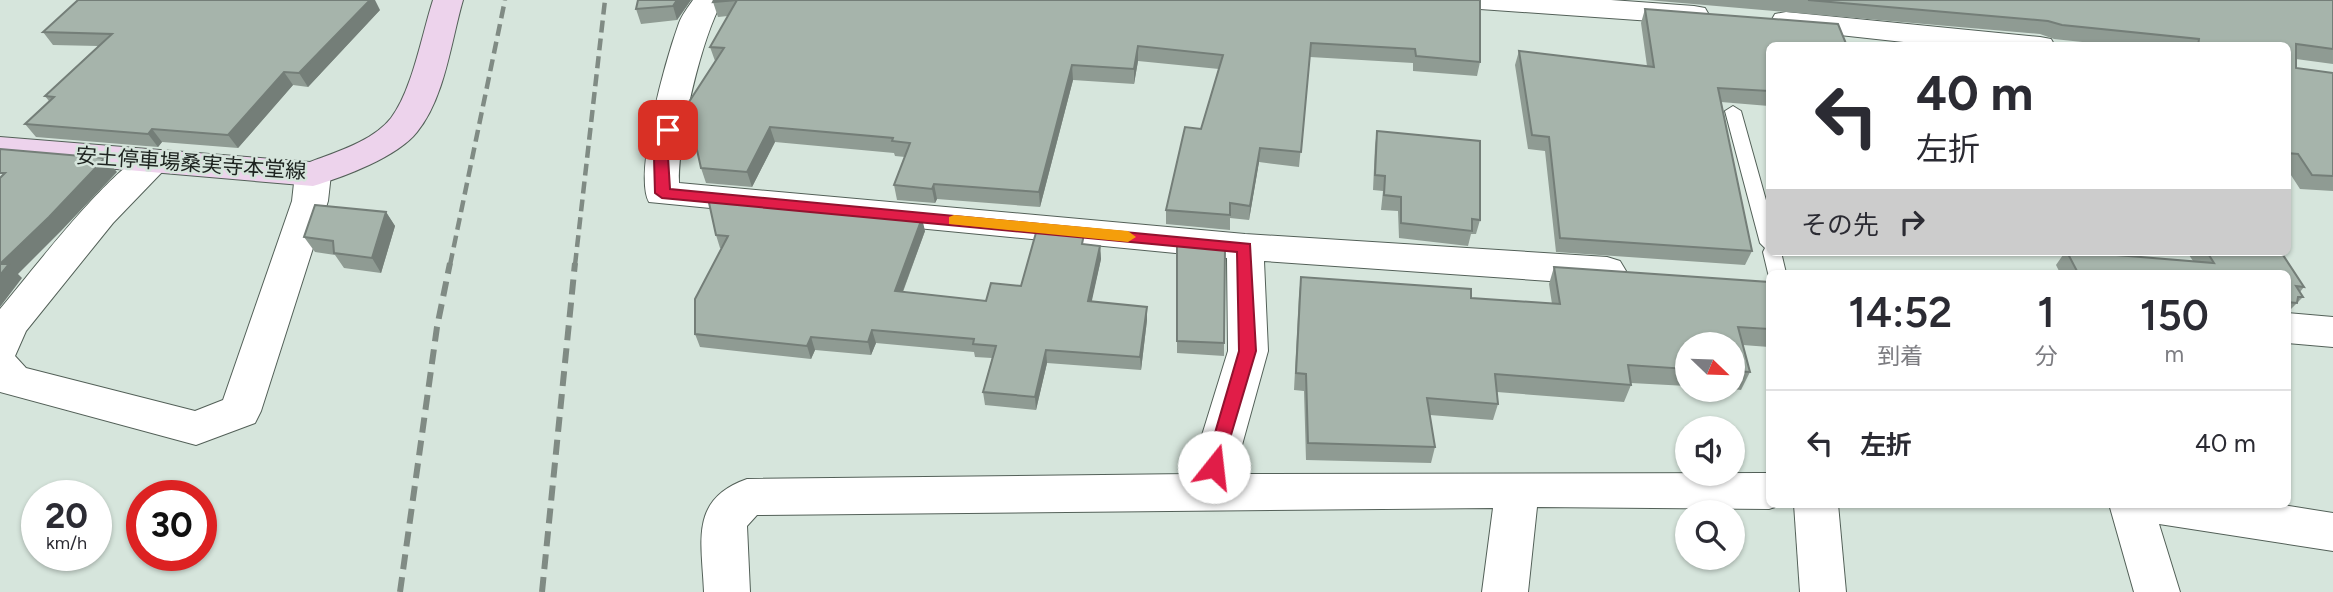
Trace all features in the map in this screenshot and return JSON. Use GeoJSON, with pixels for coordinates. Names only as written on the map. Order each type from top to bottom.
{"type":"FeatureCollection","features":[{"type":"Feature","properties":{"kind":"main road","name":"安土停車場桑実寺本堂線"},"geometry":{"type":"LineString","coordinates":[[0,148],[313,174],[369,151],[404,126],[420,94],[448,0]]}},
{"type":"Feature","properties":{"kind":"street"},"geometry":{"type":"LineString","coordinates":[[708,0],[695,22],[661,157],[662,193],[1245,247],[1647,274]]}},
{"type":"Feature","properties":{"kind":"street"},"geometry":{"type":"LineString","coordinates":[[1480,0],[1721,13],[2001,42]]}},
{"type":"Feature","properties":{"kind":"street"},"geometry":{"type":"LineString","coordinates":[[0,347],[9,325],[100,214],[153,161]]}},
{"type":"Feature","properties":{"kind":"street"},"geometry":{"type":"LineString","coordinates":[[0,366],[13,380],[196,428],[240,411],[310,201],[313,174]]}},
{"type":"Feature","properties":{"kind":"street"},"geometry":{"type":"LineString","coordinates":[[1207,490],[1248,351],[1245,247]]}},
{"type":"Feature","properties":{"kind":"street"},"geometry":{"type":"LineString","coordinates":[[2291,328],[2333,332]]}},
{"type":"Feature","properties":{"kind":"street"},"geometry":{"type":"LineString","coordinates":[[1505,592],[1517,489]]}},
{"type":"Feature","properties":{"kind":"street"},"geometry":{"type":"LineString","coordinates":[[727,592],[724,519],[747,496],[1207,490],[1766,491]]}},
{"type":"Feature","properties":{"kind":"street"},"geometry":{"type":"LineString","coordinates":[[1816,508],[1824,592]]}},
{"type":"Feature","properties":{"kind":"street"},"geometry":{"type":"LineString","coordinates":[[2132,508],[2157,592]]}},
{"type":"Feature","properties":{"kind":"street"},"geometry":{"type":"LineString","coordinates":[[2180,508],[2333,531]]}},
{"type":"Feature","properties":{"kind":"lane"},"geometry":{"type":"LineString","coordinates":[[1733,111],[1766,232]]}},
{"type":"Feature","properties":{"kind":"building"},"geometry":{"type":"Polygon","coordinates":[[[78,0],[370,0],[299,73],[284,72],[228,135],[152,129],[148,134],[25,124],[54,97],[45,96],[112,34],[43,32],[78,0]]]}},
{"type":"Feature","properties":{"kind":"building"},"geometry":{"type":"Polygon","coordinates":[[[638,0],[677,0],[673,6],[636,9],[638,0]]]}},
{"type":"Feature","properties":{"kind":"building"},"geometry":{"type":"Polygon","coordinates":[[[737,0],[1480,0],[1480,62],[1416,56],[1415,49],[1311,43],[1301,152],[1260,148],[1250,206],[1230,203],[1230,215],[1166,210],[1185,127],[1201,129],[1223,55],[1138,46],[1134,69],[1072,65],[1039,192],[934,184],[932,189],[894,185],[910,143],[892,141],[893,138],[770,127],[747,172],[701,168],[687,105],[724,48],[710,47],[737,0]]]}},
{"type":"Feature","properties":{"kind":"building"},"geometry":{"type":"Polygon","coordinates":[[[1808,0],[2333,0],[2333,49],[2296,44],[2296,68],[2333,73],[2333,176],[2312,175],[2298,154],[2291,153],[2291,42],[2199,42],[2199,39],[2062,25],[2048,21],[1808,0]]]}},
{"type":"Feature","properties":{"kind":"building"},"geometry":{"type":"Polygon","coordinates":[[[1645,9],[1838,24],[1845,42],[1766,42],[1766,91],[1718,88],[1752,251],[1560,238],[1549,137],[1532,135],[1519,51],[1654,67],[1645,9]]]}},
{"type":"Feature","properties":{"kind":"building"},"geometry":{"type":"Polygon","coordinates":[[[1377,131],[1480,141],[1480,220],[1472,219],[1472,231],[1401,223],[1401,197],[1384,195],[1385,176],[1375,175],[1377,131]]]}},
{"type":"Feature","properties":{"kind":"building"},"geometry":{"type":"Polygon","coordinates":[[[0,149],[105,158],[0,264],[0,178],[5,173],[0,173],[0,149]]]}},
{"type":"Feature","properties":{"kind":"building"},"geometry":{"type":"Polygon","coordinates":[[[708,198],[922,218],[895,291],[986,301],[991,283],[1021,286],[1037,229],[1084,234],[1082,244],[1100,246],[1088,301],[1147,307],[1140,357],[1046,350],[1035,397],[983,392],[996,346],[973,344],[974,339],[872,330],[868,342],[811,337],[807,346],[695,334],[695,299],[728,236],[716,235],[708,198]]]}},
{"type":"Feature","properties":{"kind":"building"},"geometry":{"type":"Polygon","coordinates":[[[315,205],[386,212],[372,258],[334,253],[333,241],[304,237],[315,205]]]}},
{"type":"Feature","properties":{"kind":"building"},"geometry":{"type":"Polygon","coordinates":[[[1177,243],[1225,248],[1224,343],[1177,341],[1177,243]]]}},
{"type":"Feature","properties":{"kind":"building"},"geometry":{"type":"Polygon","coordinates":[[[2069,256],[2129,256],[2214,263],[2210,256],[2284,256],[2304,287],[2296,286],[2303,297],[2298,297],[2297,303],[2291,302],[2291,270],[2076,270],[2069,256]]]}},
{"type":"Feature","properties":{"kind":"building"},"geometry":{"type":"Polygon","coordinates":[[[0,264],[9,264],[0,275],[0,264]]]}},
{"type":"Feature","properties":{"kind":"building"},"geometry":{"type":"Polygon","coordinates":[[[1554,267],[1766,282],[1766,329],[1738,327],[1739,332],[1675,332],[1675,368],[1628,365],[1631,385],[1495,374],[1498,404],[1427,398],[1435,447],[1308,443],[1306,374],[1296,373],[1301,277],[1471,289],[1471,298],[1560,304],[1554,267]]]}},
{"type":"Feature","properties":{"kind":"building"},"geometry":{"type":"Polygon","coordinates":[[[1745,353],[1750,372],[1745,372],[1745,353]]]}},
{"type":"Feature","properties":{"kind":"railway"},"geometry":{"type":"LineString","coordinates":[[450,265],[505,0]]}},
{"type":"Feature","properties":{"kind":"railway"},"geometry":{"type":"LineString","coordinates":[[575,265],[605,0]]}},
{"type":"Feature","properties":{"kind":"railway"},"geometry":{"type":"LineString","coordinates":[[400,592],[437,327],[450,263]]}},
{"type":"Feature","properties":{"kind":"railway"},"geometry":{"type":"LineString","coordinates":[[542,592],[575,263]]}},
{"type":"Feature","properties":{"kind":"slow traffic"},"geometry":{"type":"LineString","coordinates":[[954,220],[1128,237]]}},
{"type":"Feature","properties":{"kind":"route"},"geometry":{"type":"LineString","coordinates":[[668,130],[661,157],[662,193],[1245,247],[1248,351],[1214,467]]}}]}
